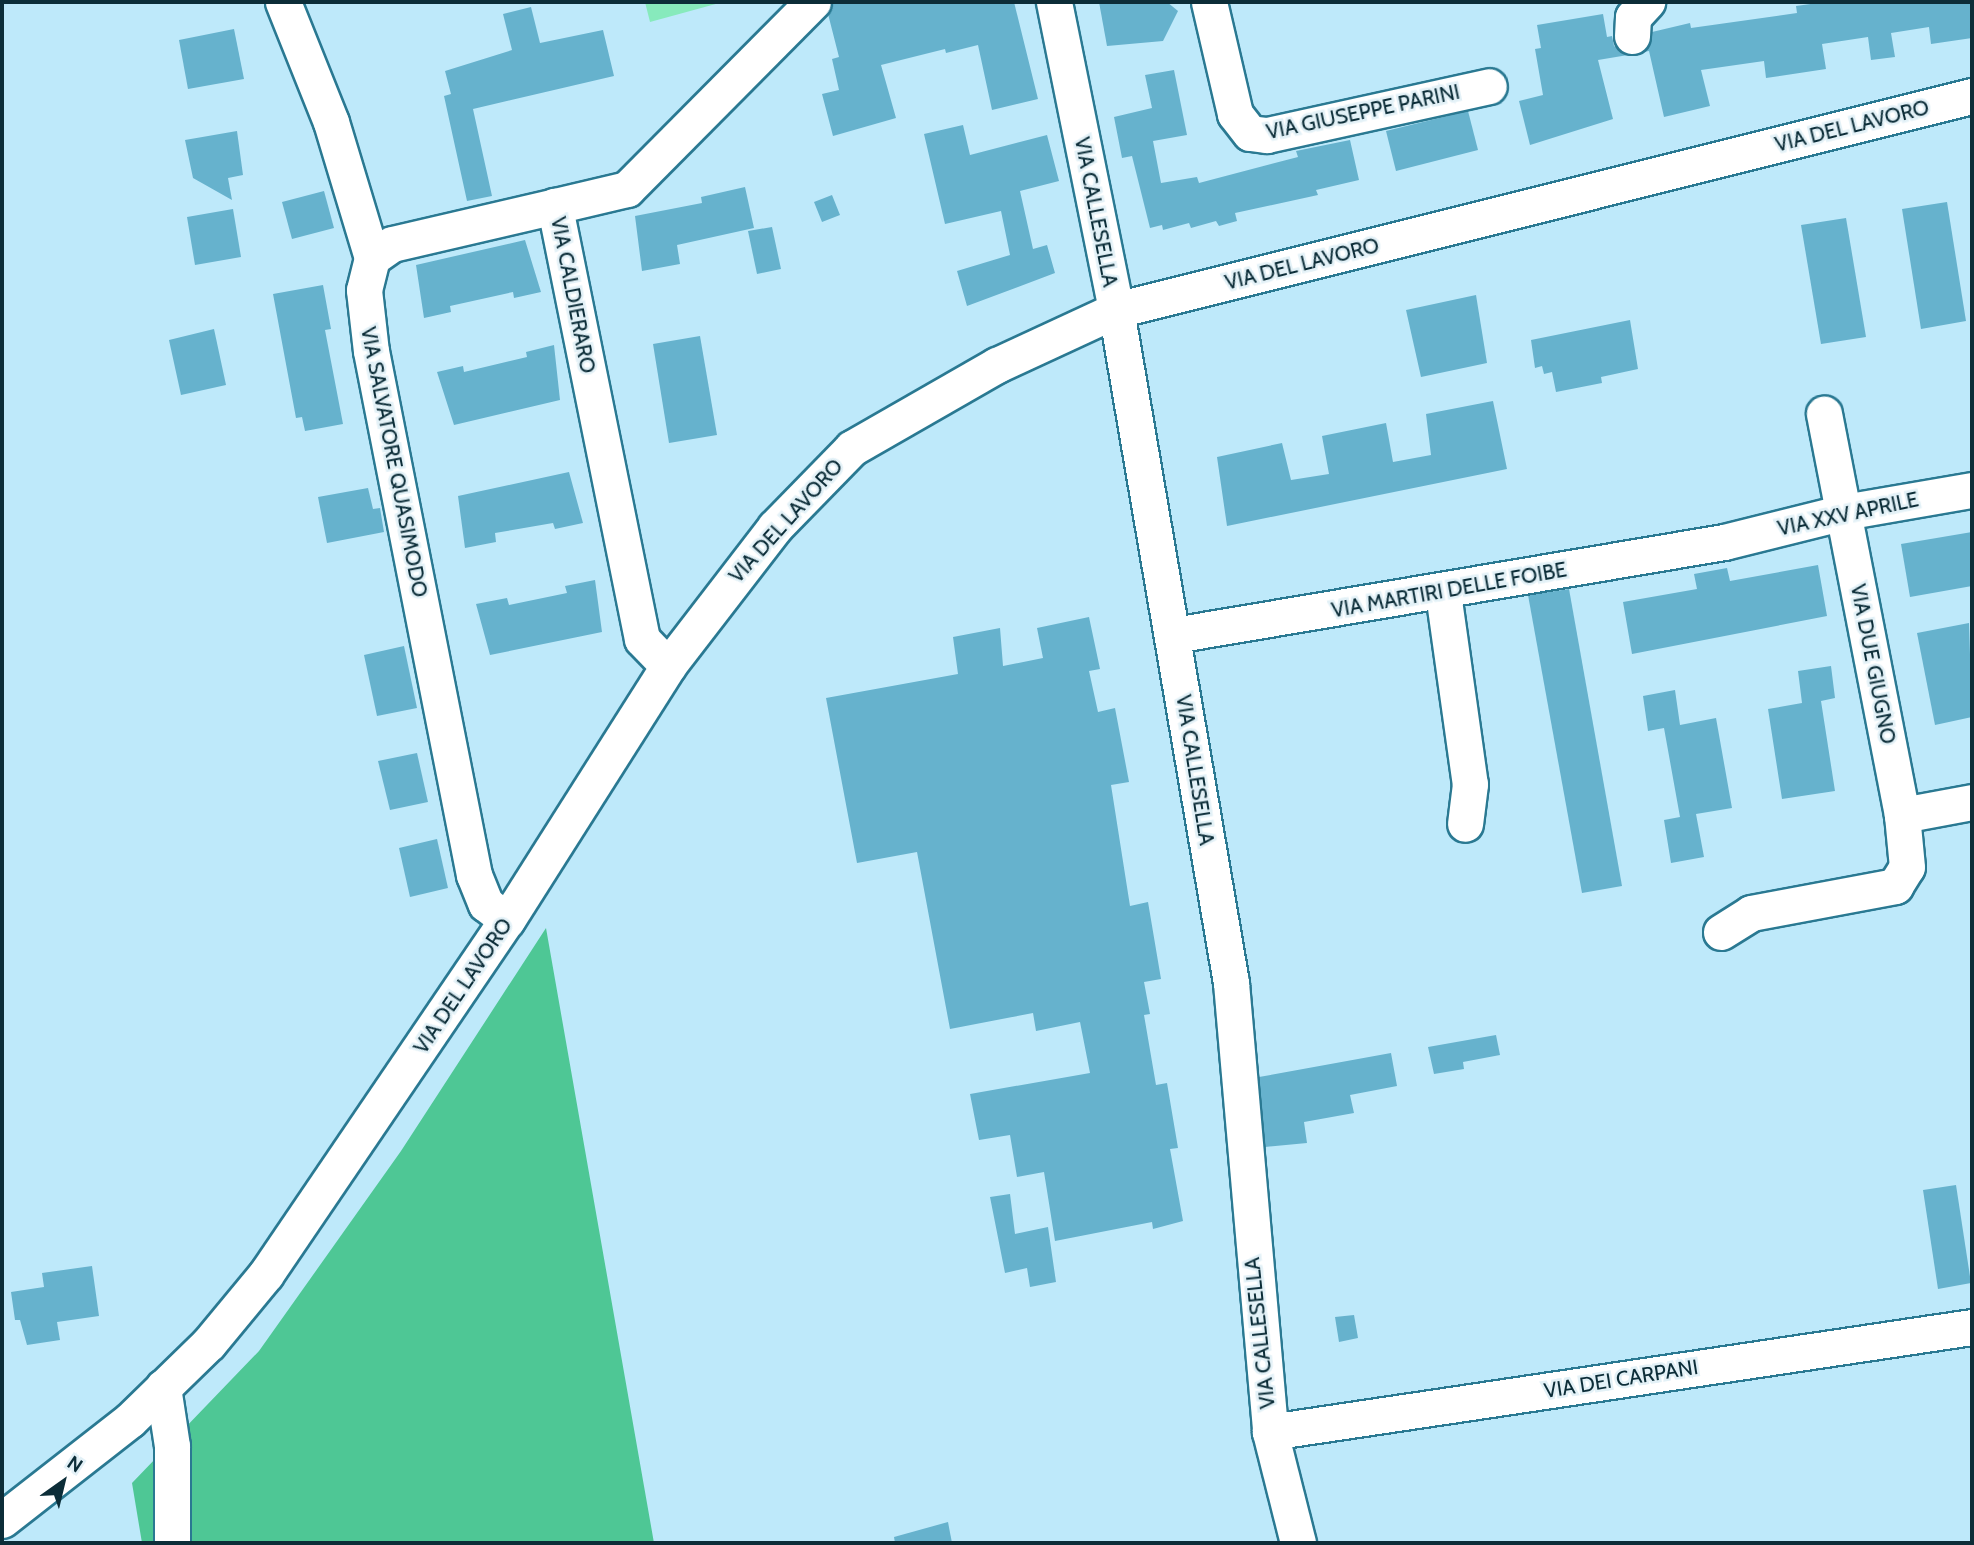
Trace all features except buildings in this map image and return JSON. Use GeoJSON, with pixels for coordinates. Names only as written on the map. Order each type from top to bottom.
{"type":"FeatureCollection","features":[{"type":"Feature","properties":{"kind":"street","name":"VIA SALVATORE QUASIMODO"},"geometry":{"type":"LineString","coordinates":[[283,2],[331,122],[372,258],[365,290],[371,351],[474,874],[486,904],[507,920]]}},
{"type":"Feature","properties":{"kind":"street","name":"VIA CALDIERARO"},"geometry":{"type":"LineString","coordinates":[[668,666],[642,639],[555,206],[627,189],[813,2]]}},
{"type":"Feature","properties":{"kind":"street","name":"VIA CALLESELLA"},"geometry":{"type":"LineString","coordinates":[[1054,2],[1116,310],[1174,635],[1231,983],[1270,1432],[1298,1543]]}},
{"type":"Feature","properties":{"kind":"street","name":"VIA GIUSEPPE PARINI"},"geometry":{"type":"LineString","coordinates":[[1209,2],[1235,114],[1250,133],[1267,135],[1489,86]]}},
{"type":"Feature","properties":{"kind":"street"},"geometry":{"type":"LineString","coordinates":[[1632,36],[1633,17],[1647,2]]}},
{"type":"Feature","properties":{"kind":"street","name":"VIA DEL LAVORO"},"geometry":{"type":"LineString","coordinates":[[2,1521],[101,1445],[163,1387],[209,1343],[266,1274],[507,920],[668,666],[775,527],[852,448],[998,365],[1116,310],[1972,96]]}},
{"type":"Feature","properties":{"kind":"street"},"geometry":{"type":"LineString","coordinates":[[372,258],[392,244],[555,206]]}},
{"type":"Feature","properties":{"kind":"street","name":"VIA DUE GIUGNO"},"geometry":{"type":"LineString","coordinates":[[1721,932],[1751,913],[1895,886],[1907,867],[1902,815],[1824,414]]}},
{"type":"Feature","properties":{"kind":"street","name":"VIA XXV APRILE"},"geometry":{"type":"LineString","coordinates":[[1724,542],[1844,512],[1972,490]]}},
{"type":"Feature","properties":{"kind":"street","name":"VIA MARTIRI DELLE FOIBE"},"geometry":{"type":"LineString","coordinates":[[1174,635],[1443,593],[1724,542]]}},
{"type":"Feature","properties":{"kind":"street"},"geometry":{"type":"LineString","coordinates":[[1443,593],[1470,783],[1465,824]]}},
{"type":"Feature","properties":{"kind":"street"},"geometry":{"type":"LineString","coordinates":[[1902,815],[1972,802]]}},
{"type":"Feature","properties":{"kind":"street","name":"VIA DEI CARPANI"},"geometry":{"type":"LineString","coordinates":[[1270,1432],[1972,1327]]}},
{"type":"Feature","properties":{"kind":"street"},"geometry":{"type":"LineString","coordinates":[[163,1387],[172,1446],[172,1543]]}},
{"type":"Feature","properties":{"kind":"green space"},"geometry":{"type":"Polygon","coordinates":[[[645,2],[723,2],[650,22],[645,2]]]}},
{"type":"Feature","properties":{"kind":"green space"},"geometry":{"type":"Polygon","coordinates":[[[546,928],[654,1543],[142,1543],[132,1483],[259,1351],[401,1151],[546,928]]]}}]}
